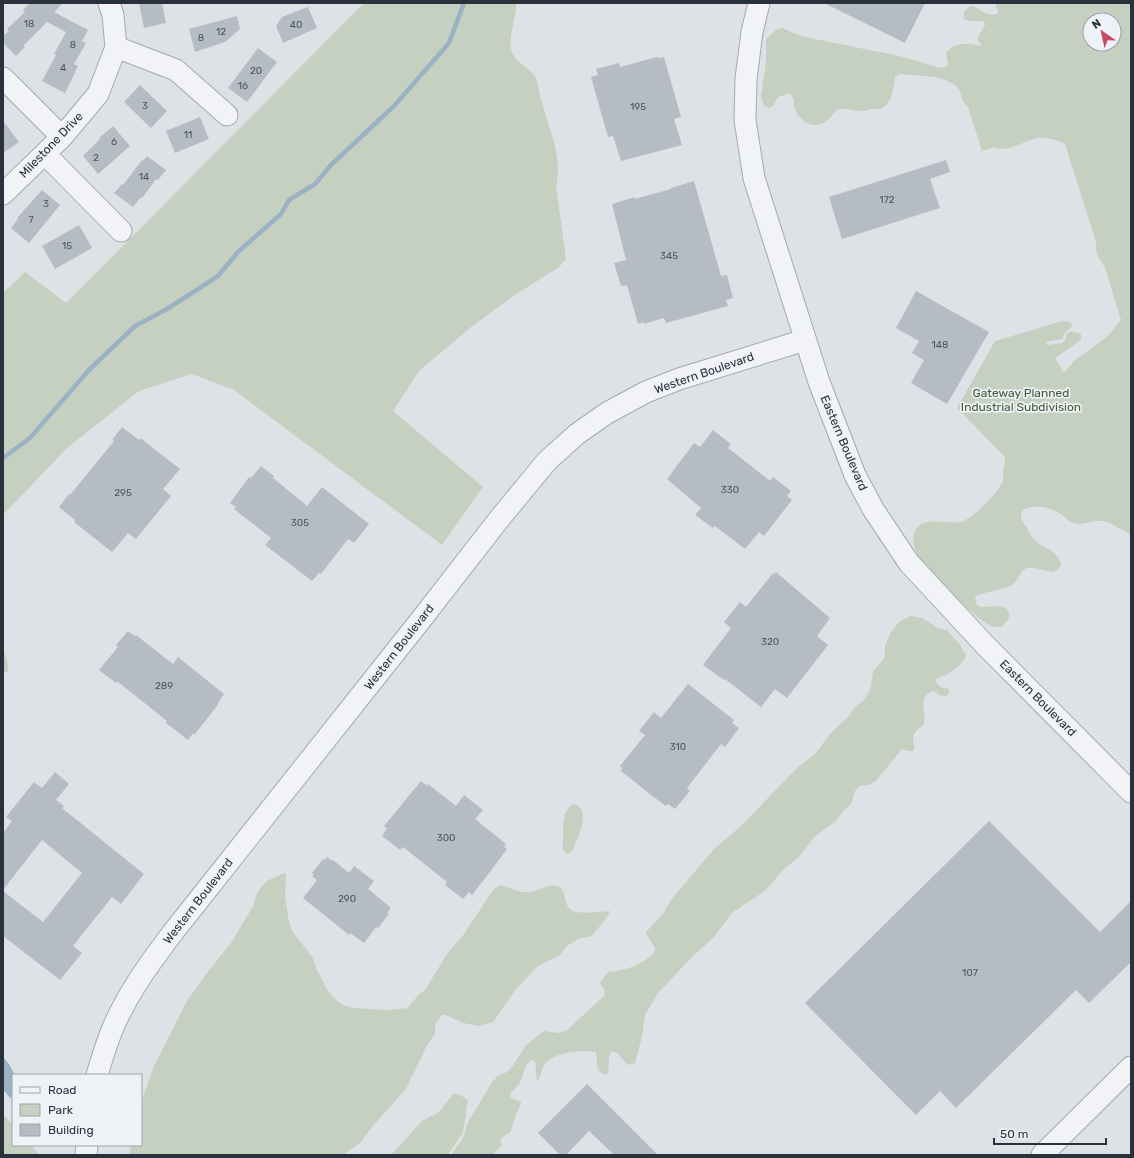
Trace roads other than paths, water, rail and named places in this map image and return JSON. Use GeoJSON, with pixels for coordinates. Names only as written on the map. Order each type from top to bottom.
{"type":"FeatureCollection","features":[{"type":"Feature","properties":{"kind":"street","name":"Milestone Drive"},"geometry":{"type":"LineString","coordinates":[[3,194],[62,137],[98,94],[116,47],[113,15],[109,3]]}},
{"type":"Feature","properties":{"kind":"street","name":"Eastern Boulevard"},"geometry":{"type":"LineString","coordinates":[[759,3],[752,32],[746,79],[744,120],[754,178],[819,382],[855,475],[873,509],[909,563],[986,646],[1131,792]]}},
{"type":"Feature","properties":{"kind":"street"},"geometry":{"type":"LineString","coordinates":[[116,47],[176,70],[227,115]]}},
{"type":"Feature","properties":{"kind":"street"},"geometry":{"type":"LineString","coordinates":[[3,78],[62,137]]}},
{"type":"Feature","properties":{"kind":"street"},"geometry":{"type":"LineString","coordinates":[[45,154],[122,231]]}},
{"type":"Feature","properties":{"kind":"street","name":"Western Boulevard"},"geometry":{"type":"LineString","coordinates":[[96,1074],[111,1031],[122,1007],[142,974],[174,931],[500,518],[547,461],[577,434],[607,413],[646,392],[679,379],[805,340]]}},
{"type":"Feature","properties":{"kind":"street"},"geometry":{"type":"LineString","coordinates":[[1042,1155],[1131,1067]]}},
{"type":"Feature","properties":{"kind":"water"},"geometry":{"type":"Polygon","coordinates":[[[3,1057],[14,1074],[12,1074],[12,1096],[10,1098],[3,1089],[3,1057]]]}},
{"type":"Feature","properties":{"kind":"waterway"},"geometry":{"type":"LineString","coordinates":[[3,458],[30,438],[88,371],[135,326],[167,309],[218,276],[238,252],[281,214],[289,200],[315,184],[331,165],[394,106],[449,43],[464,3]]}},
{"type":"Feature","properties":{"kind":"park label","name":"Gateway Planned Industrial Subdivision"},"geometry":{"type":"Point","coordinates":[1021,400]}}]}
